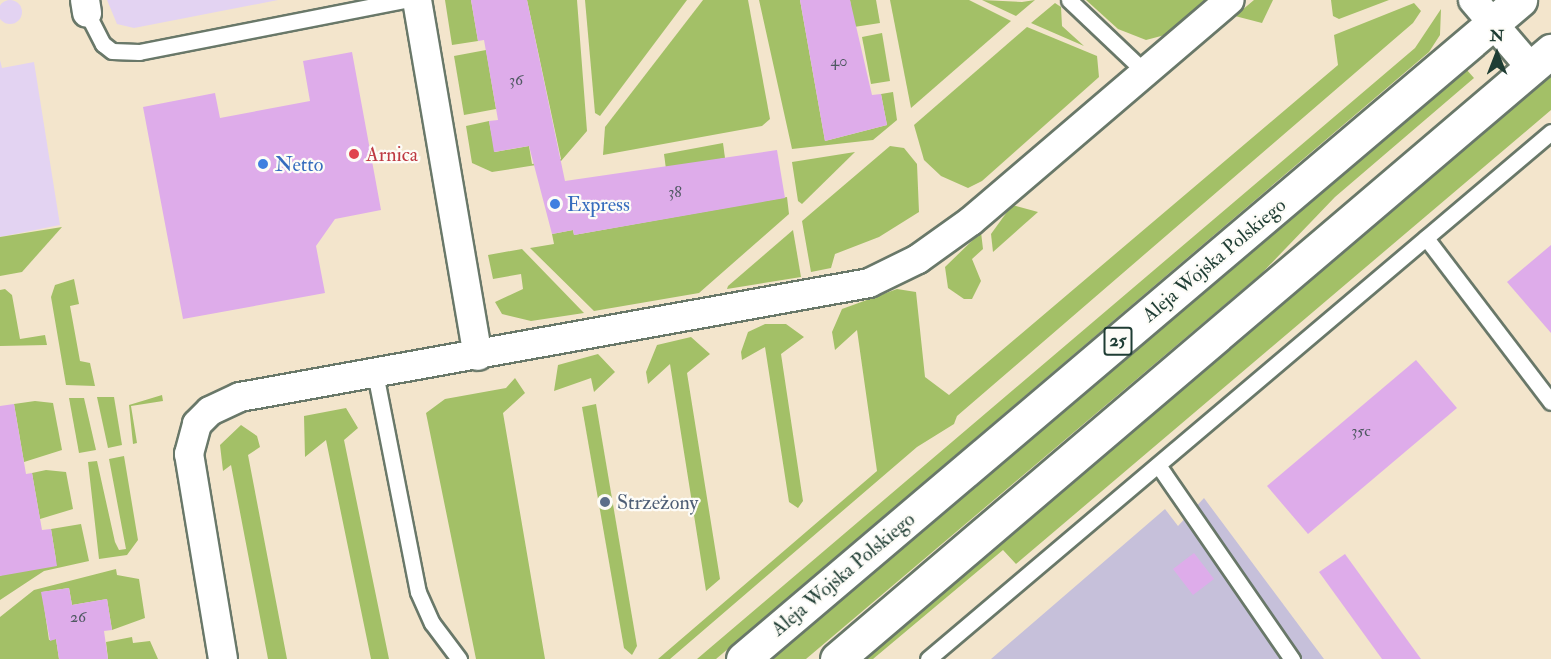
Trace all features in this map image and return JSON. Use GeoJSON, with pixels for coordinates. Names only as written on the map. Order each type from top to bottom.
{"type":"FeatureCollection","features":[{"type":"Feature","properties":{"kind":"main road","name":"Aleja Wojska Polskiego"},"geometry":{"type":"LineString","coordinates":[[743,659],[1483,11],[1520,0]]}},
{"type":"Feature","properties":{"kind":"main road"},"geometry":{"type":"LineString","coordinates":[[837,659],[1541,60]]}},
{"type":"Feature","properties":{"kind":"street"},"geometry":{"type":"LineString","coordinates":[[417,0],[478,356]]}},
{"type":"Feature","properties":{"kind":"street"},"geometry":{"type":"LineString","coordinates":[[223,659],[191,471],[197,424],[210,411],[240,397],[813,297],[893,273],[971,221],[1230,0]]}},
{"type":"Feature","properties":{"kind":"street"},"geometry":{"type":"LineString","coordinates":[[1483,11],[1541,60]]}},
{"type":"Feature","properties":{"kind":"lane"},"geometry":{"type":"LineString","coordinates":[[86,7],[103,44],[112,51],[139,52],[405,0]]}},
{"type":"Feature","properties":{"kind":"lane"},"geometry":{"type":"LineString","coordinates":[[1069,0],[1146,73]]}},
{"type":"Feature","properties":{"kind":"lane"},"geometry":{"type":"LineString","coordinates":[[928,659],[1551,132]]}},
{"type":"Feature","properties":{"kind":"lane"},"geometry":{"type":"LineString","coordinates":[[1426,238],[1551,402]]}},
{"type":"Feature","properties":{"kind":"lane"},"geometry":{"type":"LineString","coordinates":[[375,373],[418,592],[432,623],[459,659]]}},
{"type":"Feature","properties":{"kind":"lane"},"geometry":{"type":"LineString","coordinates":[[1158,465],[1292,659]]}},
{"type":"Feature","properties":{"kind":"shaded area"},"geometry":{"type":"Polygon","coordinates":[[[10,0],[19,3],[22,12],[19,21],[10,24],[1,21],[-2,12],[1,3],[10,0]]]}},
{"type":"Feature","properties":{"kind":"shaded area"},"geometry":{"type":"Polygon","coordinates":[[[107,0],[278,0],[134,28],[117,24],[107,0]]]}},
{"type":"Feature","properties":{"kind":"shaded area"},"geometry":{"type":"Polygon","coordinates":[[[0,60],[2,68],[34,62],[60,225],[0,237],[0,60]]]}},
{"type":"Feature","properties":{"kind":"shaded area"},"geometry":{"type":"Polygon","coordinates":[[[1204,498],[1324,659],[991,659],[1165,509],[1178,526],[1204,498]]]}},
{"type":"Feature","properties":{"kind":"green space"},"geometry":{"type":"Polygon","coordinates":[[[445,0],[471,0],[478,41],[452,45],[445,0]]]}},
{"type":"Feature","properties":{"kind":"green space"},"geometry":{"type":"Polygon","coordinates":[[[527,0],[577,0],[587,131],[561,161],[492,172],[472,163],[466,126],[489,121],[495,152],[529,146],[532,164],[561,159],[527,0]]]}},
{"type":"Feature","properties":{"kind":"green space"},"geometry":{"type":"Polygon","coordinates":[[[585,0],[687,0],[600,116],[595,113],[585,0]]]}},
{"type":"Feature","properties":{"kind":"green space"},"geometry":{"type":"Polygon","coordinates":[[[703,0],[748,0],[770,119],[762,126],[603,155],[605,127],[703,0]]]}},
{"type":"Feature","properties":{"kind":"green space"},"geometry":{"type":"Polygon","coordinates":[[[759,0],[800,0],[825,141],[887,125],[881,94],[893,92],[897,120],[873,140],[792,149],[759,0]]]}},
{"type":"Feature","properties":{"kind":"green space"},"geometry":{"type":"Polygon","coordinates":[[[850,0],[876,0],[880,23],[854,27],[850,0]]]}},
{"type":"Feature","properties":{"kind":"green space"},"geometry":{"type":"Polygon","coordinates":[[[890,0],[969,0],[1011,21],[911,108],[890,0]]]}},
{"type":"Feature","properties":{"kind":"green space"},"geometry":{"type":"Polygon","coordinates":[[[982,0],[1022,2],[1035,0],[1016,16],[982,0]]]}},
{"type":"Feature","properties":{"kind":"green space"},"geometry":{"type":"Polygon","coordinates":[[[1086,0],[1207,0],[1165,35],[1146,40],[1118,29],[1086,0]]]}},
{"type":"Feature","properties":{"kind":"green space"},"geometry":{"type":"Polygon","coordinates":[[[1254,0],[1273,0],[1262,23],[1235,16],[1254,0]]]}},
{"type":"Feature","properties":{"kind":"green space"},"geometry":{"type":"Polygon","coordinates":[[[1331,0],[1389,0],[1339,19],[1333,16],[1331,0]]]}},
{"type":"Feature","properties":{"kind":"green space"},"geometry":{"type":"Polygon","coordinates":[[[1055,3],[1061,7],[1062,26],[1084,46],[1031,23],[1055,3]]]}},
{"type":"Feature","properties":{"kind":"green space"},"geometry":{"type":"Polygon","coordinates":[[[1414,3],[1421,11],[1413,23],[957,416],[954,424],[917,447],[670,659],[658,659],[877,471],[857,330],[835,350],[832,332],[842,309],[897,289],[916,292],[925,377],[949,395],[1338,65],[1334,35],[1414,3]]]}},
{"type":"Feature","properties":{"kind":"green space"},"geometry":{"type":"Polygon","coordinates":[[[1441,9],[1440,35],[1429,52],[716,659],[697,659],[1415,48],[1441,9]]]}},
{"type":"Feature","properties":{"kind":"green space"},"geometry":{"type":"Polygon","coordinates":[[[1027,27],[1097,56],[1099,77],[982,181],[968,188],[941,176],[924,160],[914,125],[1027,27]]]}},
{"type":"Feature","properties":{"kind":"green space"},"geometry":{"type":"Polygon","coordinates":[[[882,33],[890,81],[871,84],[862,37],[882,33]]]}},
{"type":"Feature","properties":{"kind":"green space"},"geometry":{"type":"Polygon","coordinates":[[[486,50],[496,109],[464,115],[454,56],[486,50]]]}},
{"type":"Feature","properties":{"kind":"green space"},"geometry":{"type":"Polygon","coordinates":[[[1466,69],[1474,78],[1335,197],[1262,273],[806,659],[771,659],[1466,69]]]}},
{"type":"Feature","properties":{"kind":"green space"},"geometry":{"type":"Polygon","coordinates":[[[1551,75],[1551,110],[1016,564],[1003,550],[873,659],[865,659],[1551,75]]]}},
{"type":"Feature","properties":{"kind":"green space"},"geometry":{"type":"Polygon","coordinates":[[[723,143],[725,158],[666,169],[664,154],[723,143]]]}},
{"type":"Feature","properties":{"kind":"green space"},"geometry":{"type":"Polygon","coordinates":[[[890,146],[904,148],[917,164],[919,212],[879,237],[835,254],[831,268],[811,272],[802,221],[890,146]]]}},
{"type":"Feature","properties":{"kind":"green space"},"geometry":{"type":"Polygon","coordinates":[[[855,152],[802,204],[798,201],[792,162],[855,152]]]}},
{"type":"Feature","properties":{"kind":"green space"},"geometry":{"type":"Polygon","coordinates":[[[787,197],[789,214],[699,293],[594,311],[530,248],[554,244],[552,234],[573,230],[574,235],[787,197]]]}},
{"type":"Feature","properties":{"kind":"green space"},"geometry":{"type":"Polygon","coordinates":[[[1012,205],[1038,212],[993,252],[991,234],[1012,205]]]}},
{"type":"Feature","properties":{"kind":"green space"},"geometry":{"type":"Polygon","coordinates":[[[62,227],[22,272],[0,276],[0,237],[62,227]]]}},
{"type":"Feature","properties":{"kind":"green space"},"geometry":{"type":"Polygon","coordinates":[[[793,230],[801,277],[727,289],[728,286],[793,230]]]}},
{"type":"Feature","properties":{"kind":"green space"},"geometry":{"type":"Polygon","coordinates":[[[981,232],[983,249],[972,259],[981,281],[972,299],[964,299],[948,288],[945,267],[981,232]]]}},
{"type":"Feature","properties":{"kind":"green space"},"geometry":{"type":"Polygon","coordinates":[[[522,249],[584,313],[531,321],[502,314],[495,302],[523,289],[521,274],[493,279],[488,255],[522,249]]]}},
{"type":"Feature","properties":{"kind":"green space"},"geometry":{"type":"Polygon","coordinates":[[[74,279],[79,304],[70,306],[80,361],[90,363],[95,386],[66,385],[51,297],[55,285],[74,279]]]}},
{"type":"Feature","properties":{"kind":"green space"},"geometry":{"type":"Polygon","coordinates":[[[5,289],[12,295],[20,339],[45,335],[47,345],[0,346],[0,290],[5,289]]]}},
{"type":"Feature","properties":{"kind":"green space"},"geometry":{"type":"Polygon","coordinates":[[[765,324],[786,324],[804,337],[781,354],[803,501],[798,508],[789,502],[765,347],[742,360],[741,352],[748,332],[765,324]]]}},
{"type":"Feature","properties":{"kind":"green space"},"geometry":{"type":"Polygon","coordinates":[[[691,337],[710,354],[687,373],[720,579],[706,591],[670,364],[648,384],[646,372],[657,345],[691,337]]]}},
{"type":"Feature","properties":{"kind":"green space"},"geometry":{"type":"Polygon","coordinates":[[[598,354],[615,372],[594,392],[591,378],[554,391],[558,365],[598,354]]]}},
{"type":"Feature","properties":{"kind":"green space"},"geometry":{"type":"Polygon","coordinates":[[[515,378],[525,393],[503,413],[545,659],[476,659],[426,413],[445,399],[506,388],[515,378]]]}},
{"type":"Feature","properties":{"kind":"green space"},"geometry":{"type":"Polygon","coordinates":[[[162,395],[163,401],[131,406],[137,443],[133,444],[129,405],[162,395]]]}},
{"type":"Feature","properties":{"kind":"green space"},"geometry":{"type":"Polygon","coordinates":[[[97,397],[114,397],[122,445],[108,448],[97,397]]]}},
{"type":"Feature","properties":{"kind":"green space"},"geometry":{"type":"Polygon","coordinates":[[[69,398],[84,398],[96,450],[79,453],[69,398]]]}},
{"type":"Feature","properties":{"kind":"green space"},"geometry":{"type":"Polygon","coordinates":[[[35,401],[53,403],[62,450],[24,462],[14,404],[35,401]]]}},
{"type":"Feature","properties":{"kind":"green space"},"geometry":{"type":"Polygon","coordinates":[[[596,404],[637,646],[632,655],[624,648],[582,407],[596,404]]]}},
{"type":"Feature","properties":{"kind":"green space"},"geometry":{"type":"Polygon","coordinates":[[[346,408],[358,428],[344,440],[389,659],[371,659],[326,440],[305,457],[304,416],[346,408]]]}},
{"type":"Feature","properties":{"kind":"green space"},"geometry":{"type":"Polygon","coordinates":[[[241,425],[257,436],[260,447],[248,455],[287,659],[268,659],[231,465],[223,471],[220,445],[241,425]]]}},
{"type":"Feature","properties":{"kind":"green space"},"geometry":{"type":"Polygon","coordinates":[[[124,456],[138,540],[127,555],[99,559],[88,462],[97,461],[115,542],[119,550],[126,549],[109,459],[124,456]]]}},
{"type":"Feature","properties":{"kind":"green space"},"geometry":{"type":"Polygon","coordinates":[[[46,470],[66,472],[73,509],[40,519],[32,473],[46,470]]]}},
{"type":"Feature","properties":{"kind":"green space"},"geometry":{"type":"Polygon","coordinates":[[[81,524],[89,561],[44,571],[0,600],[0,576],[21,565],[56,560],[51,529],[81,524]]]}},
{"type":"Feature","properties":{"kind":"green space"},"geometry":{"type":"Polygon","coordinates":[[[116,569],[117,575],[139,579],[145,618],[112,630],[107,599],[72,605],[69,588],[42,592],[49,640],[56,639],[59,659],[0,659],[0,617],[34,590],[116,569]]]}},
{"type":"Feature","properties":{"kind":"green space"},"geometry":{"type":"Polygon","coordinates":[[[132,637],[133,643],[150,641],[158,659],[108,659],[106,642],[132,637]]]}},
{"type":"Feature","properties":{"kind":"building"},"geometry":{"type":"Polygon","coordinates":[[[471,0],[527,0],[565,181],[777,150],[785,198],[574,235],[573,230],[552,234],[529,146],[494,152],[489,121],[498,120],[484,40],[478,41],[471,0]]]}},
{"type":"Feature","properties":{"kind":"building"},"geometry":{"type":"Polygon","coordinates":[[[800,0],[850,0],[872,95],[881,94],[887,125],[825,141],[800,0]]]}},
{"type":"Feature","properties":{"kind":"building","name":"Netto"},"geometry":{"type":"Polygon","coordinates":[[[352,52],[381,210],[335,219],[316,246],[325,293],[183,319],[143,107],[215,93],[220,118],[310,101],[303,61],[352,52]]]}},
{"type":"Feature","properties":{"kind":"building"},"geometry":{"type":"Polygon","coordinates":[[[1551,245],[1551,333],[1507,282],[1551,245]]]}},
{"type":"Feature","properties":{"kind":"building"},"geometry":{"type":"Polygon","coordinates":[[[1416,360],[1457,408],[1308,534],[1267,486],[1416,360]]]}},
{"type":"Feature","properties":{"kind":"building"},"geometry":{"type":"Polygon","coordinates":[[[14,404],[26,474],[32,473],[42,530],[51,529],[57,566],[0,576],[0,406],[14,404]]]}},
{"type":"Feature","properties":{"kind":"building"},"geometry":{"type":"Polygon","coordinates":[[[1194,553],[1214,579],[1193,595],[1173,569],[1194,553]]]}},
{"type":"Feature","properties":{"kind":"building"},"geometry":{"type":"Polygon","coordinates":[[[1345,554],[1421,659],[1382,659],[1319,572],[1345,554]]]}},
{"type":"Feature","properties":{"kind":"building"},"geometry":{"type":"Polygon","coordinates":[[[69,588],[72,605],[107,599],[112,630],[104,631],[108,659],[59,659],[56,639],[50,641],[41,592],[69,588]]]}},
{"type":"Feature","properties":{"kind":"place","name":"Arnica"},"geometry":{"type":"Point","coordinates":[354,154]}},
{"type":"Feature","properties":{"kind":"place","name":"Netto"},"geometry":{"type":"Point","coordinates":[263,164]}},
{"type":"Feature","properties":{"kind":"place","name":"Express"},"geometry":{"type":"Point","coordinates":[555,204]}},
{"type":"Feature","properties":{"kind":"place","name":"Strzeżony"},"geometry":{"type":"Point","coordinates":[605,502]}}]}
